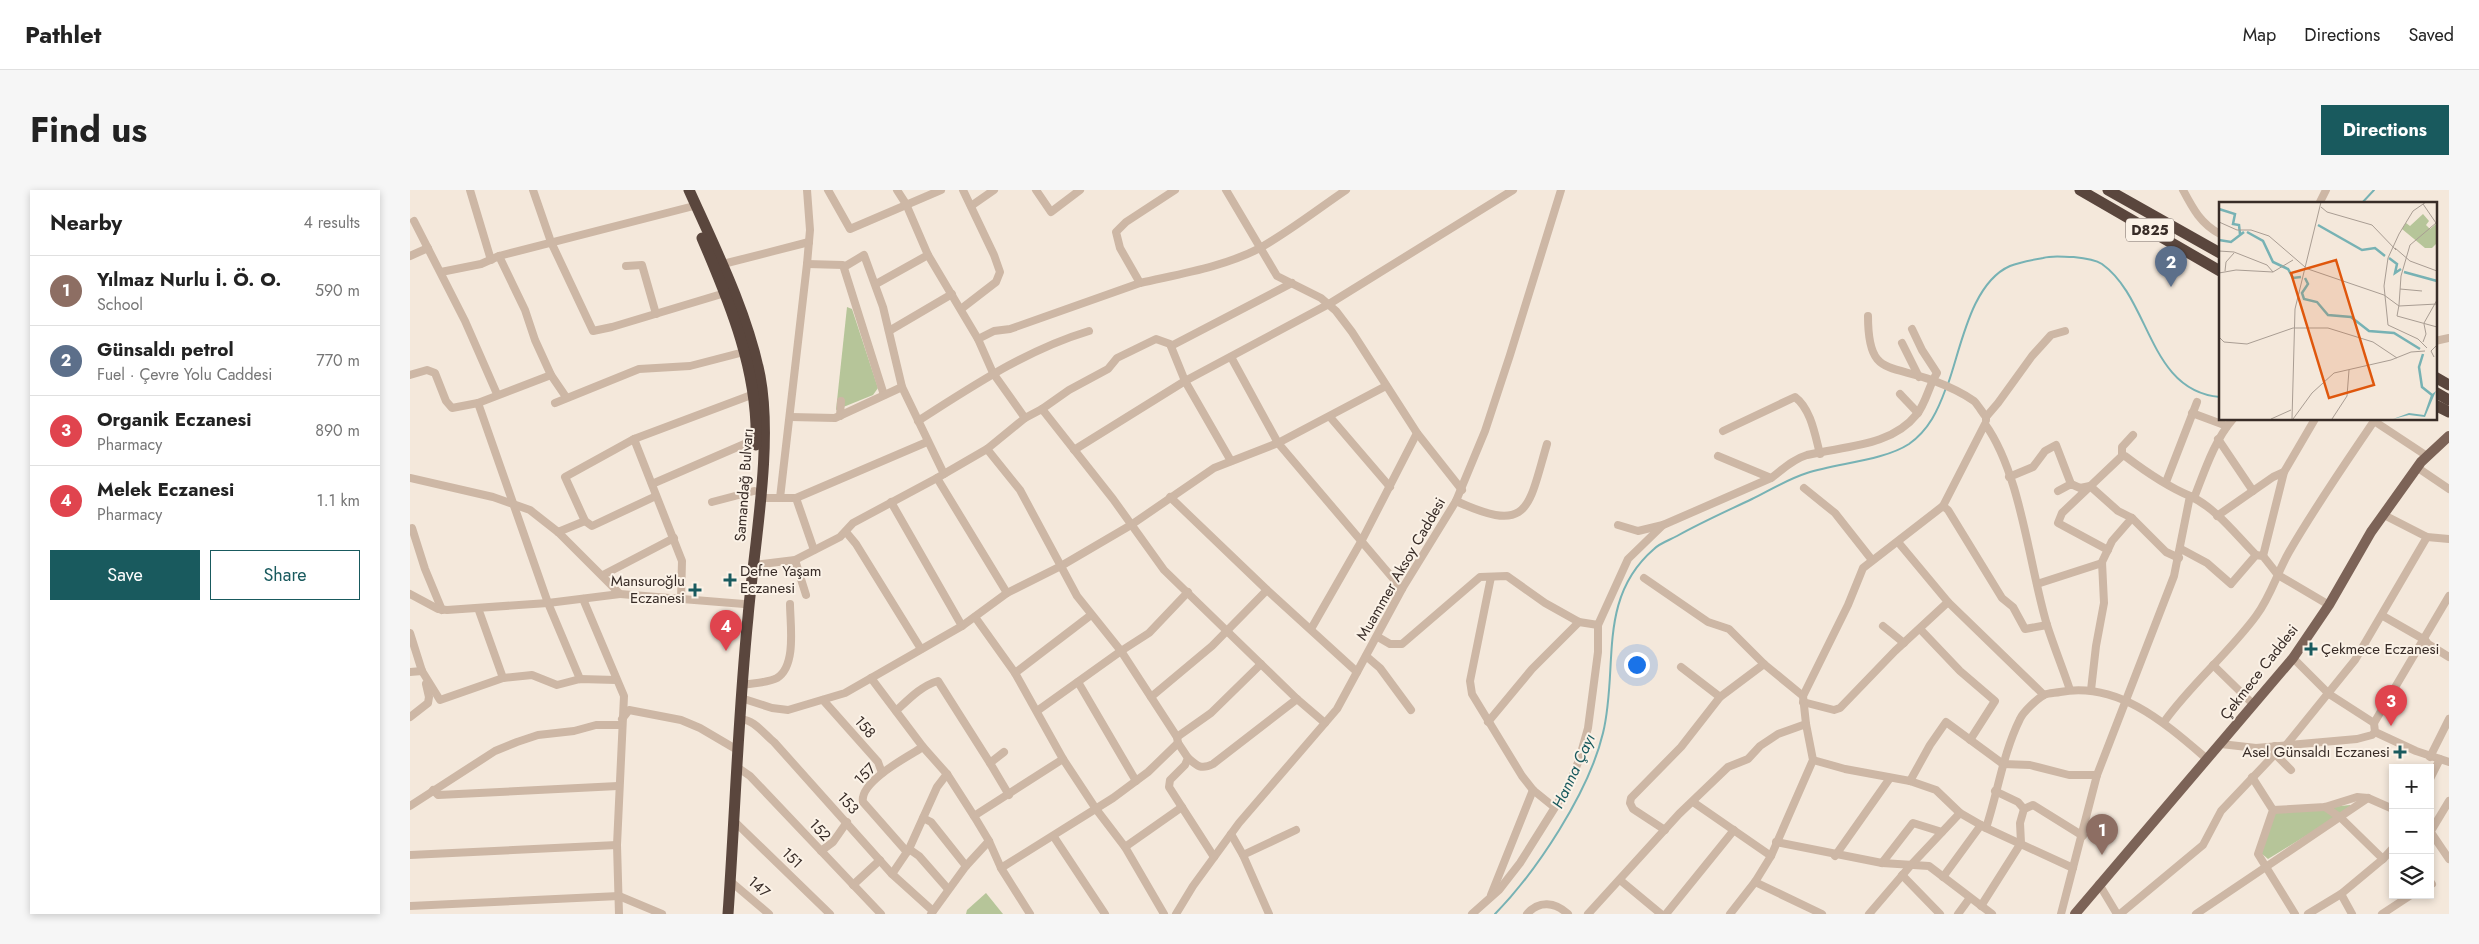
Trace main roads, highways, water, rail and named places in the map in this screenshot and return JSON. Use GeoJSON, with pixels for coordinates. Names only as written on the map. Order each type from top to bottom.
{"type":"FeatureCollection","features":[{"type":"Feature","properties":{"kind":"highway","name":"Samandağ Bulvarı"},"geometry":{"type":"LineString","coordinates":[[682,190],[726,293],[744,352],[754,394],[757,494],[753,565],[741,698],[728,914]]}},
{"type":"Feature","properties":{"kind":"highway","name":"Samandağ Bulvarı"},"geometry":{"type":"LineString","coordinates":[[689,190],[722,264],[752,346],[760,377],[764,423],[744,604],[722,914]]}},
{"type":"Feature","properties":{"kind":"highway","name":"D825"},"geometry":{"type":"LineString","coordinates":[[2080,190],[2219,269]]}},
{"type":"Feature","properties":{"kind":"highway","name":"D825"},"geometry":{"type":"LineString","coordinates":[[2108,190],[2219,252]]}},
{"type":"Feature","properties":{"kind":"highway"},"geometry":{"type":"LineString","coordinates":[[2436,370],[2449,377]]}},
{"type":"Feature","properties":{"kind":"highway"},"geometry":{"type":"LineString","coordinates":[[2436,378],[2449,385]]}},
{"type":"Feature","properties":{"kind":"highway"},"geometry":{"type":"LineString","coordinates":[[2436,393],[2449,400]]}},
{"type":"Feature","properties":{"kind":"highway"},"geometry":{"type":"LineString","coordinates":[[2436,405],[2449,412]]}},
{"type":"Feature","properties":{"kind":"main road","name":"Çekmece Caddesi"},"geometry":{"type":"LineString","coordinates":[[2075,914],[2292,658],[2329,605],[2371,532],[2427,456],[2449,436]]}},
{"type":"Feature","properties":{"kind":"waterway"},"geometry":{"type":"LineString","coordinates":[[2363,202],[2374,190]]}},
{"type":"Feature","properties":{"kind":"waterway"},"geometry":{"type":"LineString","coordinates":[[1948,384],[1969,318],[1977,301],[1997,274],[2010,266],[2026,261],[2050,257],[2073,257],[2099,262],[2118,280],[2131,299],[2164,362],[2178,379],[2196,391],[2219,397]]}},
{"type":"Feature","properties":{"kind":"waterway","name":"Hanna Çayı"},"geometry":{"type":"LineString","coordinates":[[1495,914],[1528,876],[1560,830],[1574,805],[1596,756],[1603,733],[1607,708],[1613,635],[1617,612],[1624,590],[1636,569],[1662,543],[1793,478],[1886,454],[1909,444],[1932,419],[1946,388]]}},
{"type":"Feature","properties":{"kind":"place","name":"Günsaldı petrol"},"geometry":{"type":"Point","coordinates":[2171,287]}},
{"type":"Feature","properties":{"kind":"place","name":"Defne Yaşam Eczanesi"},"geometry":{"type":"Point","coordinates":[730,580]}},
{"type":"Feature","properties":{"kind":"place","name":"Mansuroğlu Eczanesi"},"geometry":{"type":"Point","coordinates":[695,590]}},
{"type":"Feature","properties":{"kind":"place","name":"Çekmece Eczanesi"},"geometry":{"type":"Point","coordinates":[2311,649]}},
{"type":"Feature","properties":{"kind":"place","name":"Melek Eczanesi"},"geometry":{"type":"Point","coordinates":[726,651]}},
{"type":"Feature","properties":{"kind":"place","name":"Organik Eczanesi"},"geometry":{"type":"Point","coordinates":[2391,726]}},
{"type":"Feature","properties":{"kind":"place","name":"Asel Günsaldı Eczanesi"},"geometry":{"type":"Point","coordinates":[2400,752]}},
{"type":"Feature","properties":{"kind":"place","name":"Yılmaz Nurlu İ. Ö. O."},"geometry":{"type":"Point","coordinates":[2102,855]}}]}
